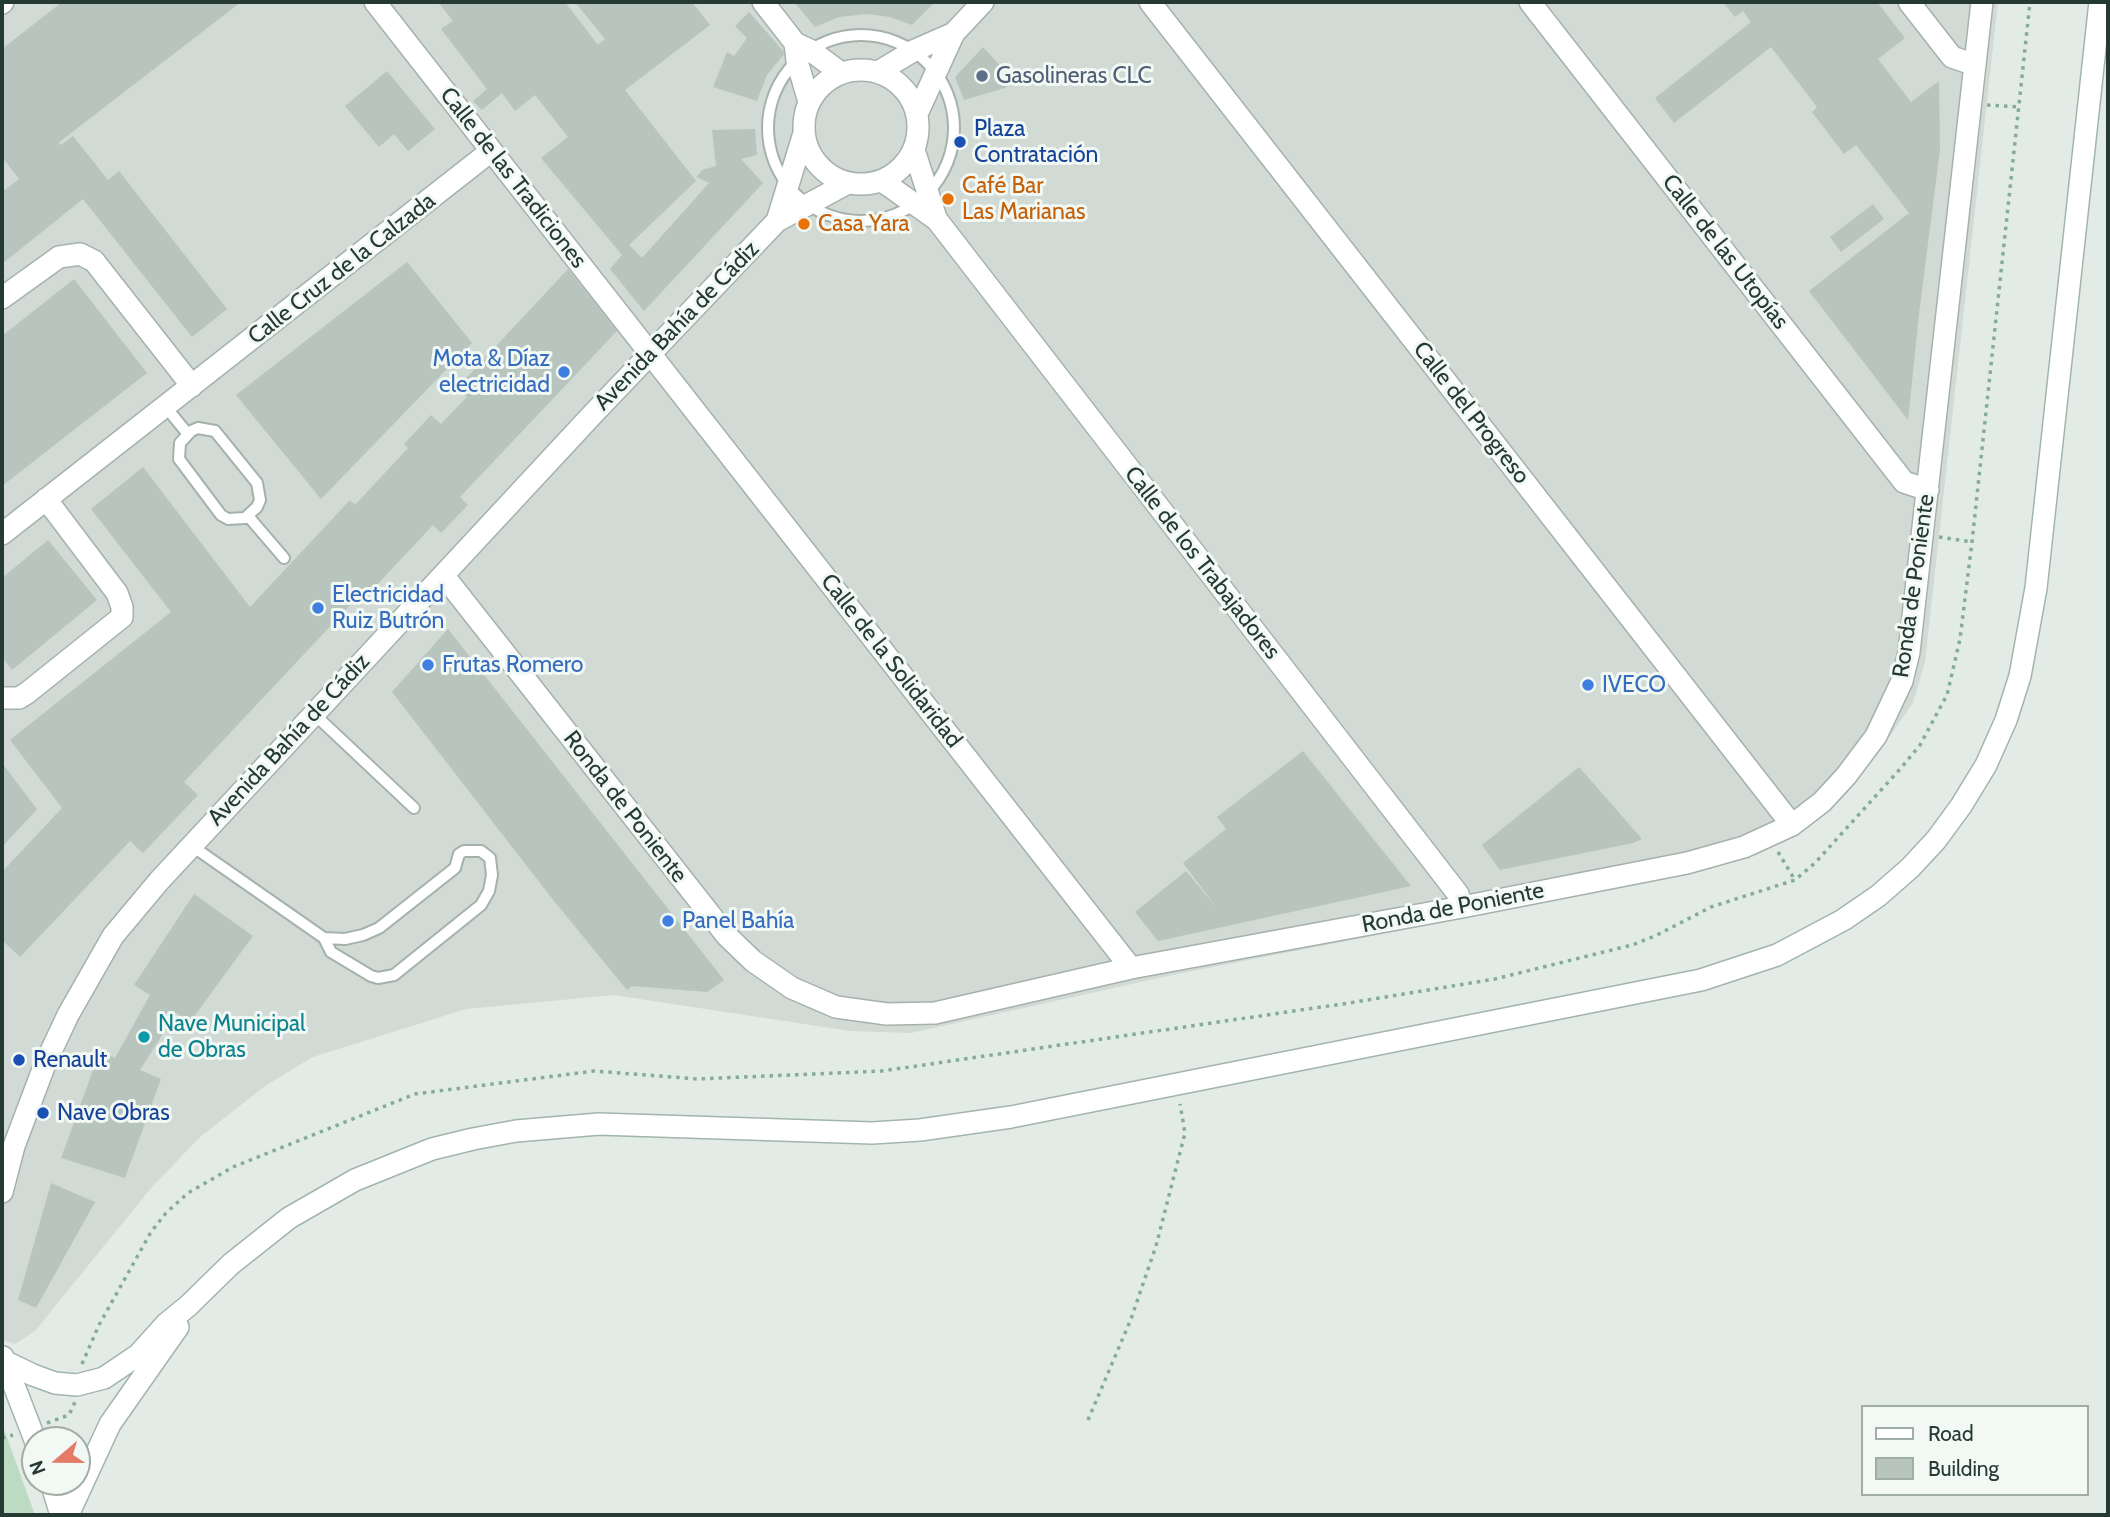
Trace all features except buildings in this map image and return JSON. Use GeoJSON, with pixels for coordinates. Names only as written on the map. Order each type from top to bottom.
{"type":"FeatureCollection","features":[{"type":"Feature","properties":{"kind":"street","name":"Calle de las Tradiciones"},"geometry":{"type":"LineString","coordinates":[[375,2],[651,354]]}},
{"type":"Feature","properties":{"kind":"street"},"geometry":{"type":"LineString","coordinates":[[763,2],[800,51],[841,73]]}},
{"type":"Feature","properties":{"kind":"street"},"geometry":{"type":"LineString","coordinates":[[917,114],[954,33],[983,2]]}},
{"type":"Feature","properties":{"kind":"street","name":"Calle del Progreso"},"geometry":{"type":"LineString","coordinates":[[1150,2],[1792,825]]}},
{"type":"Feature","properties":{"kind":"street","name":"Calle de las Utopías"},"geometry":{"type":"LineString","coordinates":[[1530,2],[1904,482],[1928,490]]}},
{"type":"Feature","properties":{"kind":"street"},"geometry":{"type":"LineString","coordinates":[[1909,2],[1952,57],[1975,65]]}},
{"type":"Feature","properties":{"kind":"street","name":"Ronda de Poniente"},"geometry":{"type":"LineString","coordinates":[[444,576],[727,936],[753,961],[792,988],[836,1006],[887,1014],[935,1013],[1131,968],[1687,863],[1744,847],[1792,825],[1822,802],[1846,776],[1876,736],[1902,681],[1909,652],[1923,534],[1982,2]]}},
{"type":"Feature","properties":{"kind":"street"},"geometry":{"type":"LineString","coordinates":[[4,1358],[33,1375],[55,1383],[77,1385],[104,1378],[138,1355],[166,1324],[263,1237],[319,1199],[397,1162],[473,1139],[516,1131],[599,1124],[872,1133],[920,1130],[1011,1117],[1655,990],[1777,956],[1843,920],[1878,896],[1936,840],[1986,765],[2006,720],[2016,687],[2029,631],[2100,2]]}},
{"type":"Feature","properties":{"kind":"street"},"geometry":{"type":"LineString","coordinates":[[878,72],[913,51],[954,33]]}},
{"type":"Feature","properties":{"kind":"street"},"geometry":{"type":"LineString","coordinates":[[800,51],[809,102]]}},
{"type":"Feature","properties":{"kind":"street"},"geometry":{"type":"LineString","coordinates":[[863,69],[878,72],[897,82],[909,96],[917,114],[918,132],[914,150],[904,164],[882,181],[848,183],[833,177],[818,165],[807,148],[804,118],[809,102],[819,88],[841,73],[863,69]]}},
{"type":"Feature","properties":{"kind":"street","name":"Avenida Bahía de Cádiz"},"geometry":{"type":"LineString","coordinates":[[777,221],[804,133]]}},
{"type":"Feature","properties":{"kind":"street","name":"Calle de los Trabajadores"},"geometry":{"type":"LineString","coordinates":[[914,150],[922,199],[937,220],[1458,894],[1462,907]]}},
{"type":"Feature","properties":{"kind":"street","name":"Calle Cruz de la Calzada"},"geometry":{"type":"LineString","coordinates":[[2,534],[491,151]]}},
{"type":"Feature","properties":{"kind":"street"},"geometry":{"type":"LineString","coordinates":[[882,181],[922,199]]}},
{"type":"Feature","properties":{"kind":"street","name":"Avenida Bahía de Cádiz"},"geometry":{"type":"LineString","coordinates":[[2,1192],[14,1146],[45,1065],[68,1015],[113,936],[313,713],[777,221],[848,183]]}},
{"type":"Feature","properties":{"kind":"street"},"geometry":{"type":"LineString","coordinates":[[2,298],[59,257],[80,254],[94,261],[192,386]]}},
{"type":"Feature","properties":{"kind":"street","name":"Calle de la Solidaridad"},"geometry":{"type":"LineString","coordinates":[[651,354],[1131,968]]}},
{"type":"Feature","properties":{"kind":"street"},"geometry":{"type":"LineString","coordinates":[[2,698],[19,698],[27,693],[122,617],[117,593],[46,499]]}},
{"type":"Feature","properties":{"kind":"street"},"geometry":{"type":"LineString","coordinates":[[68,1515],[110,1424],[174,1334],[188,1307]]}},
{"type":"Feature","properties":{"kind":"street"},"geometry":{"type":"LineString","coordinates":[[4,1358],[30,1426]]}},
{"type":"Feature","properties":{"kind":"street"},"geometry":{"type":"LineString","coordinates":[[55,1496],[61,1515]]}},
{"type":"Feature","properties":{"kind":"lane"},"geometry":{"type":"LineString","coordinates":[[862,35],[889,39],[913,51],[936,74],[949,100],[954,128],[947,164],[937,183],[922,199],[892,216],[866,222],[838,219],[809,205],[788,187],[776,166],[771,153],[768,126],[769,112],[778,86],[800,51],[835,38],[862,35]]}},
{"type":"Feature","properties":{"kind":"lane"},"geometry":{"type":"LineString","coordinates":[[165,406],[187,433]]}},
{"type":"Feature","properties":{"kind":"lane"},"geometry":{"type":"LineString","coordinates":[[198,428],[215,431],[257,483],[260,500],[248,516],[236,520],[221,515],[183,467],[178,451],[187,433],[198,428]]}},
{"type":"Feature","properties":{"kind":"lane"},"geometry":{"type":"LineString","coordinates":[[248,516],[284,558]]}},
{"type":"Feature","properties":{"kind":"lane"},"geometry":{"type":"LineString","coordinates":[[313,713],[414,808]]}},
{"type":"Feature","properties":{"kind":"lane"},"geometry":{"type":"LineString","coordinates":[[192,846],[324,938],[331,952],[370,976],[386,978],[394,975],[481,905],[489,891],[492,875],[490,858],[481,851],[464,851],[459,854],[455,868],[379,928],[345,939],[324,938]]}},
{"type":"Feature","properties":{"kind":"path"},"geometry":{"type":"LineString","coordinates":[[48,1426],[69,1415],[74,1407],[87,1349],[151,1232],[166,1213],[188,1193],[233,1167],[415,1094],[594,1071],[698,1079],[881,1071],[1349,1003],[1495,979],[1632,945],[1656,936],[1711,907],[1795,880],[1815,863],[1920,745],[1947,695],[1960,639],[1972,542],[2030,2]]}},
{"type":"Feature","properties":{"kind":"path"},"geometry":{"type":"LineString","coordinates":[[1971,104],[2020,107]]}},
{"type":"Feature","properties":{"kind":"path"},"geometry":{"type":"LineString","coordinates":[[1923,534],[1972,542]]}},
{"type":"Feature","properties":{"kind":"path"},"geometry":{"type":"LineString","coordinates":[[1769,836],[1795,880]]}},
{"type":"Feature","properties":{"kind":"path"},"geometry":{"type":"LineString","coordinates":[[1088,1420],[1131,1319],[1156,1246],[1185,1133],[1175,1084]]}},
{"type":"Feature","properties":{"kind":"path"},"geometry":{"type":"LineString","coordinates":[[2,1438],[21,1436]]}},
{"type":"Feature","properties":{"kind":"shaded area"},"geometry":{"type":"Polygon","coordinates":[[[2,2],[1998,2],[1925,662],[1913,703],[1847,791],[1811,823],[1704,867],[1603,891],[1177,974],[911,1033],[850,1031],[614,995],[466,1009],[313,1057],[265,1086],[200,1137],[151,1188],[35,1331],[15,1344],[2,1340],[2,2]]]}},
{"type":"Feature","properties":{"kind":"green space"},"geometry":{"type":"Polygon","coordinates":[[[2,1424],[21,1476],[21,1496],[28,1496],[35,1515],[2,1515],[2,1424]]]}},
{"type":"Feature","properties":{"kind":"place","name":"Gasolineras CLC"},"geometry":{"type":"Point","coordinates":[982,76]}},
{"type":"Feature","properties":{"kind":"place","name":"Plaza Contratación"},"geometry":{"type":"Point","coordinates":[960,142]}},
{"type":"Feature","properties":{"kind":"place","name":"Café Bar Las Marianas"},"geometry":{"type":"Point","coordinates":[948,199]}},
{"type":"Feature","properties":{"kind":"place","name":"Casa Yara"},"geometry":{"type":"Point","coordinates":[804,224]}},
{"type":"Feature","properties":{"kind":"place","name":"Mota & Díaz electricidad"},"geometry":{"type":"Point","coordinates":[564,372]}},
{"type":"Feature","properties":{"kind":"place","name":"Electricidad Ruiz Butrón"},"geometry":{"type":"Point","coordinates":[318,608]}},
{"type":"Feature","properties":{"kind":"place","name":"Frutas Romero"},"geometry":{"type":"Point","coordinates":[428,665]}},
{"type":"Feature","properties":{"kind":"place","name":"IVECO"},"geometry":{"type":"Point","coordinates":[1588,685]}},
{"type":"Feature","properties":{"kind":"place","name":"Panel Bahía"},"geometry":{"type":"Point","coordinates":[668,921]}},
{"type":"Feature","properties":{"kind":"place","name":"Nave Municipal de Obras"},"geometry":{"type":"Point","coordinates":[144,1037]}},
{"type":"Feature","properties":{"kind":"place","name":"Renault"},"geometry":{"type":"Point","coordinates":[19,1060]}},
{"type":"Feature","properties":{"kind":"place","name":"Nave Obras"},"geometry":{"type":"Point","coordinates":[43,1113]}}]}
